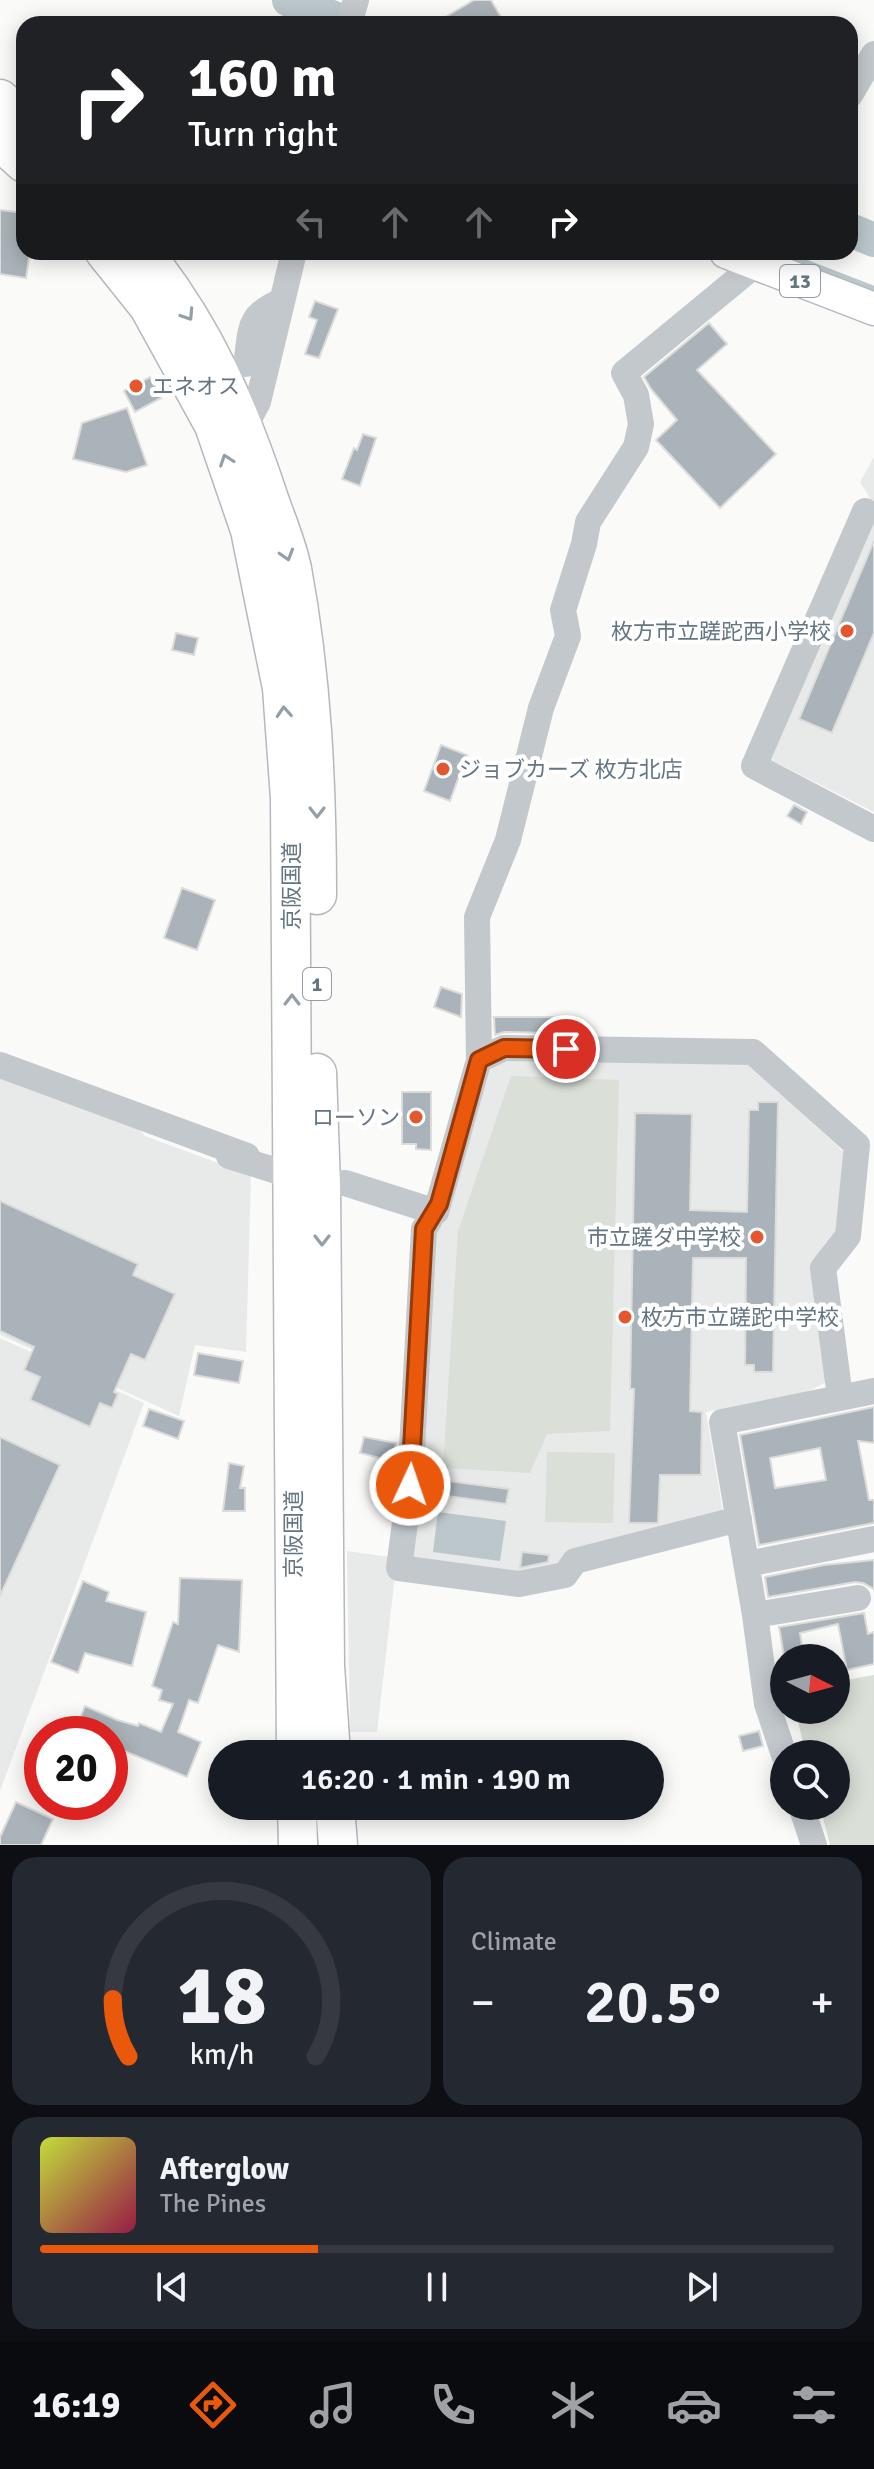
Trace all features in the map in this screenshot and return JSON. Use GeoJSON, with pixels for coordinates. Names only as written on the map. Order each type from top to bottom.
{"type":"FeatureCollection","features":[{"type":"Feature","properties":{"kind":"highway","name":"京阪国道"},"geometry":{"type":"LineString","coordinates":[[111,260],[149,307],[214,425],[250,530],[282,688],[290,798],[296,1740]]}},
{"type":"Feature","properties":{"kind":"highway","name":"京阪国道"},"geometry":{"type":"LineString","coordinates":[[154,260],[193,321],[245,426],[291,565],[309,675],[317,798],[317,1075],[333,1184],[325,1666],[330,1740]]}},
{"type":"Feature","properties":{"kind":"highway"},"geometry":{"type":"LineString","coordinates":[[274,1740],[262,1163],[292,1077]]}},
{"type":"Feature","properties":{"kind":"highway"},"geometry":{"type":"LineString","coordinates":[[274,1820],[275,1845]]}},
{"type":"Feature","properties":{"kind":"highway"},"geometry":{"type":"LineString","coordinates":[[297,1820],[298,1845]]}},
{"type":"Feature","properties":{"kind":"highway"},"geometry":{"type":"LineString","coordinates":[[336,1820],[338,1845]]}},
{"type":"Feature","properties":{"kind":"main road","name":"13"},"geometry":{"type":"LineString","coordinates":[[764,260],[874,309]]}},
{"type":"Feature","properties":{"kind":"street"},"geometry":{"type":"LineString","coordinates":[[858,81],[874,54]]}},
{"type":"Feature","properties":{"kind":"street"},"geometry":{"type":"LineString","coordinates":[[245,426],[258,402],[292,260]]}},
{"type":"Feature","properties":{"kind":"street"},"geometry":{"type":"LineString","coordinates":[[739,1519],[575,1561],[565,1575],[519,1584],[399,1568],[410,1485],[424,1229],[432,1216],[479,1060],[477,917],[508,840],[541,708],[568,636],[563,610],[588,522],[636,447],[641,424],[636,395],[624,373],[758,260]]}},
{"type":"Feature","properties":{"kind":"street"},"geometry":{"type":"LineString","coordinates":[[246,364],[254,321],[261,310],[282,301]]}},
{"type":"Feature","properties":{"kind":"street"},"geometry":{"type":"LineString","coordinates":[[865,511],[754,766],[874,829]]}},
{"type":"Feature","properties":{"kind":"street"},"geometry":{"type":"LineString","coordinates":[[479,1060],[504,1048],[753,1052],[857,1145],[848,1236],[823,1268],[840,1397]]}},
{"type":"Feature","properties":{"kind":"street"},"geometry":{"type":"LineString","coordinates":[[0,1065],[142,1119],[154,1132],[262,1163]]}},
{"type":"Feature","properties":{"kind":"street"},"geometry":{"type":"LineString","coordinates":[[333,1184],[432,1216]]}},
{"type":"Feature","properties":{"kind":"street"},"geometry":{"type":"LineString","coordinates":[[779,1740],[767,1704],[722,1422],[874,1391]]}},
{"type":"Feature","properties":{"kind":"street"},"geometry":{"type":"LineString","coordinates":[[747,1564],[874,1539]]}},
{"type":"Feature","properties":{"kind":"street"},"geometry":{"type":"LineString","coordinates":[[755,1615],[858,1598]]}},
{"type":"Feature","properties":{"kind":"street"},"geometry":{"type":"LineString","coordinates":[[806,1820],[814,1845]]}},
{"type":"Feature","properties":{"kind":"shaded area","name":"枚方市立蹉跎西小学校"},"geometry":{"type":"Polygon","coordinates":[[[874,457],[874,812],[767,758],[873,503],[860,482],[874,457]]]}},
{"type":"Feature","properties":{"kind":"shaded area","name":"枚方市立蹉跎中学校"},"geometry":{"type":"Polygon","coordinates":[[[502,1061],[746,1061],[848,1156],[842,1224],[820,1263],[828,1381],[807,1392],[706,1412],[724,1518],[558,1572],[518,1579],[412,1567],[430,1228],[446,1222],[490,1070],[502,1061]]]}},
{"type":"Feature","properties":{"kind":"shaded area"},"geometry":{"type":"Polygon","coordinates":[[[511,1076],[619,1080],[610,1431],[547,1434],[530,1473],[443,1468],[458,1231],[511,1076]]]}},
{"type":"Feature","properties":{"kind":"shaded area"},"geometry":{"type":"Polygon","coordinates":[[[0,1078],[133,1123],[145,1136],[251,1175],[246,1352],[195,1345],[179,1416],[0,1335],[0,1078]]]}},
{"type":"Feature","properties":{"kind":"shaded area"},"geometry":{"type":"Polygon","coordinates":[[[0,1338],[144,1403],[28,1716],[24,1716],[24,1726],[0,1791],[0,1338]]]}},
{"type":"Feature","properties":{"kind":"shaded area"},"geometry":{"type":"Polygon","coordinates":[[[547,1452],[615,1453],[613,1523],[545,1522],[547,1452]]]}},
{"type":"Feature","properties":{"kind":"shaded area"},"geometry":{"type":"Polygon","coordinates":[[[438,1512],[506,1521],[500,1561],[433,1552],[438,1512]]]}},
{"type":"Feature","properties":{"kind":"shaded area"},"geometry":{"type":"Polygon","coordinates":[[[347,1551],[397,1558],[377,1732],[350,1732],[347,1551]]]}},
{"type":"Feature","properties":{"kind":"shaded area"},"geometry":{"type":"Polygon","coordinates":[[[874,1675],[874,1845],[830,1845],[824,1820],[850,1820],[850,1740],[802,1740],[798,1724],[850,1724],[850,1679],[874,1675]]]}},
{"type":"Feature","properties":{"kind":"building"},"geometry":{"type":"Polygon","coordinates":[[[474,0],[491,0],[500,16],[447,16],[474,0]]]}},
{"type":"Feature","properties":{"kind":"building"},"geometry":{"type":"Polygon","coordinates":[[[0,210],[16,212],[16,260],[29,260],[26,278],[0,274],[0,210]]]}},
{"type":"Feature","properties":{"kind":"building"},"geometry":{"type":"Polygon","coordinates":[[[315,301],[338,309],[319,358],[305,354],[317,320],[309,317],[315,301]]]}},
{"type":"Feature","properties":{"kind":"building"},"geometry":{"type":"Polygon","coordinates":[[[709,323],[727,344],[697,370],[776,454],[720,508],[656,440],[677,420],[644,377],[709,323]]]}},
{"type":"Feature","properties":{"kind":"building"},"geometry":{"type":"Polygon","coordinates":[[[150,377],[161,398],[135,412],[124,391],[150,377]]]}},
{"type":"Feature","properties":{"kind":"building"},"geometry":{"type":"Polygon","coordinates":[[[127,408],[147,465],[126,472],[73,459],[82,423],[127,408]]]}},
{"type":"Feature","properties":{"kind":"building"},"geometry":{"type":"Polygon","coordinates":[[[363,434],[376,438],[360,486],[342,479],[363,434]]]}},
{"type":"Feature","properties":{"kind":"building"},"geometry":{"type":"Polygon","coordinates":[[[874,541],[874,633],[832,733],[799,719],[874,541]]]}},
{"type":"Feature","properties":{"kind":"building"},"geometry":{"type":"Polygon","coordinates":[[[176,633],[198,638],[194,655],[172,650],[176,633]]]}},
{"type":"Feature","properties":{"kind":"building"},"geometry":{"type":"Polygon","coordinates":[[[441,745],[467,755],[450,801],[424,791],[441,745]]]}},
{"type":"Feature","properties":{"kind":"building"},"geometry":{"type":"Polygon","coordinates":[[[794,805],[807,812],[801,824],[787,816],[794,805]]]}},
{"type":"Feature","properties":{"kind":"building"},"geometry":{"type":"Polygon","coordinates":[[[182,888],[215,900],[197,950],[164,938],[182,888]]]}},
{"type":"Feature","properties":{"kind":"building"},"geometry":{"type":"Polygon","coordinates":[[[441,987],[462,994],[461,1017],[434,1007],[441,987]]]}},
{"type":"Feature","properties":{"kind":"building"},"geometry":{"type":"Polygon","coordinates":[[[494,1017],[552,1017],[552,1033],[504,1032],[495,1035],[494,1017]]]}},
{"type":"Feature","properties":{"kind":"building"},"geometry":{"type":"Polygon","coordinates":[[[402,1092],[431,1092],[431,1150],[416,1149],[416,1144],[402,1144],[402,1092]]]}},
{"type":"Feature","properties":{"kind":"building"},"geometry":{"type":"Polygon","coordinates":[[[758,1102],[778,1102],[773,1372],[754,1372],[754,1365],[745,1365],[746,1258],[693,1258],[690,1411],[702,1412],[701,1475],[660,1475],[658,1523],[629,1523],[634,1389],[630,1389],[635,1113],[692,1114],[690,1210],[747,1212],[749,1110],[758,1110],[758,1102]]]}},
{"type":"Feature","properties":{"kind":"building"},"geometry":{"type":"Polygon","coordinates":[[[0,1201],[138,1264],[133,1275],[175,1294],[145,1360],[131,1354],[114,1392],[118,1394],[112,1408],[100,1403],[90,1427],[30,1400],[40,1377],[24,1370],[34,1347],[0,1331],[0,1201]]]}},
{"type":"Feature","properties":{"kind":"building"},"geometry":{"type":"Polygon","coordinates":[[[198,1353],[243,1361],[239,1383],[194,1375],[198,1353]]]}},
{"type":"Feature","properties":{"kind":"building"},"geometry":{"type":"Polygon","coordinates":[[[874,1407],[874,1443],[858,1441],[869,1500],[874,1500],[874,1523],[759,1545],[740,1435],[874,1407]],[[820,1448],[770,1458],[775,1488],[826,1480],[820,1448]]]}},
{"type":"Feature","properties":{"kind":"building"},"geometry":{"type":"Polygon","coordinates":[[[149,1409],[184,1421],[178,1439],[143,1426],[149,1409]]]}},
{"type":"Feature","properties":{"kind":"building"},"geometry":{"type":"Polygon","coordinates":[[[0,1437],[60,1465],[0,1596],[0,1437]]]}},
{"type":"Feature","properties":{"kind":"building"},"geometry":{"type":"Polygon","coordinates":[[[364,1437],[396,1443],[392,1461],[360,1453],[364,1437]]]}},
{"type":"Feature","properties":{"kind":"building"},"geometry":{"type":"Polygon","coordinates":[[[229,1463],[244,1466],[240,1488],[245,1488],[245,1511],[223,1511],[229,1463]]]}},
{"type":"Feature","properties":{"kind":"building"},"geometry":{"type":"Polygon","coordinates":[[[426,1478],[509,1489],[506,1504],[425,1493],[426,1478]]]}},
{"type":"Feature","properties":{"kind":"building"},"geometry":{"type":"Polygon","coordinates":[[[522,1552],[549,1555],[548,1562],[520,1568],[522,1552]]]}},
{"type":"Feature","properties":{"kind":"building"},"geometry":{"type":"Polygon","coordinates":[[[874,1560],[874,1589],[855,1582],[768,1597],[765,1577],[824,1565],[874,1560]]]}},
{"type":"Feature","properties":{"kind":"building"},"geometry":{"type":"Polygon","coordinates":[[[180,1578],[242,1580],[239,1652],[218,1645],[198,1703],[189,1700],[178,1732],[201,1742],[187,1777],[128,1752],[128,1723],[138,1726],[139,1723],[161,1732],[173,1704],[159,1700],[162,1690],[152,1686],[173,1622],[178,1624],[180,1578]]]}},
{"type":"Feature","properties":{"kind":"building"},"geometry":{"type":"Polygon","coordinates":[[[83,1581],[109,1592],[106,1601],[146,1612],[132,1666],[85,1653],[78,1673],[51,1662],[83,1581]]]}},
{"type":"Feature","properties":{"kind":"building"},"geometry":{"type":"Polygon","coordinates":[[[864,1613],[868,1634],[874,1632],[874,1664],[850,1669],[850,1644],[842,1644],[838,1624],[800,1633],[802,1644],[782,1644],[779,1627],[864,1613]]]}},
{"type":"Feature","properties":{"kind":"building"},"geometry":{"type":"Polygon","coordinates":[[[85,1706],[108,1716],[81,1716],[85,1706]]]}},
{"type":"Feature","properties":{"kind":"building"},"geometry":{"type":"Polygon","coordinates":[[[759,1731],[763,1746],[743,1751],[739,1736],[759,1731]]]}},
{"type":"Feature","properties":{"kind":"building"},"geometry":{"type":"Polygon","coordinates":[[[16,1802],[24,1806],[24,1820],[53,1820],[41,1845],[0,1845],[0,1837],[16,1802]]]}},
{"type":"Feature","properties":{"kind":"waterway"},"geometry":{"type":"LineString","coordinates":[[289,0],[329,16]]}},
{"type":"Feature","properties":{"kind":"waterway"},"geometry":{"type":"LineString","coordinates":[[858,233],[874,240]]}},
{"type":"Feature","properties":{"kind":"waterway"},"geometry":{"type":"LineString","coordinates":[[799,260],[874,289]]}},
{"type":"Feature","properties":{"kind":"place","name":"エネオス"},"geometry":{"type":"Point","coordinates":[136,386]}},
{"type":"Feature","properties":{"kind":"place","name":"枚方市立蹉跎西小学校"},"geometry":{"type":"Point","coordinates":[847,631]}},
{"type":"Feature","properties":{"kind":"place","name":"ジョブカーズ 枚方北店"},"geometry":{"type":"Point","coordinates":[443,769]}},
{"type":"Feature","properties":{"kind":"place","name":"ローソン"},"geometry":{"type":"Point","coordinates":[416,1117]}},
{"type":"Feature","properties":{"kind":"place","name":"市立蹉ダ中学校"},"geometry":{"type":"Point","coordinates":[757,1237]}},
{"type":"Feature","properties":{"kind":"place","name":"枚方市立蹉跎中学校"},"geometry":{"type":"Point","coordinates":[625,1317]}},
{"type":"Feature","properties":{"kind":"route"},"geometry":{"type":"LineString","coordinates":[[410,1485],[424,1229],[439,1204],[479,1060],[504,1048],[566,1049]]}}]}
